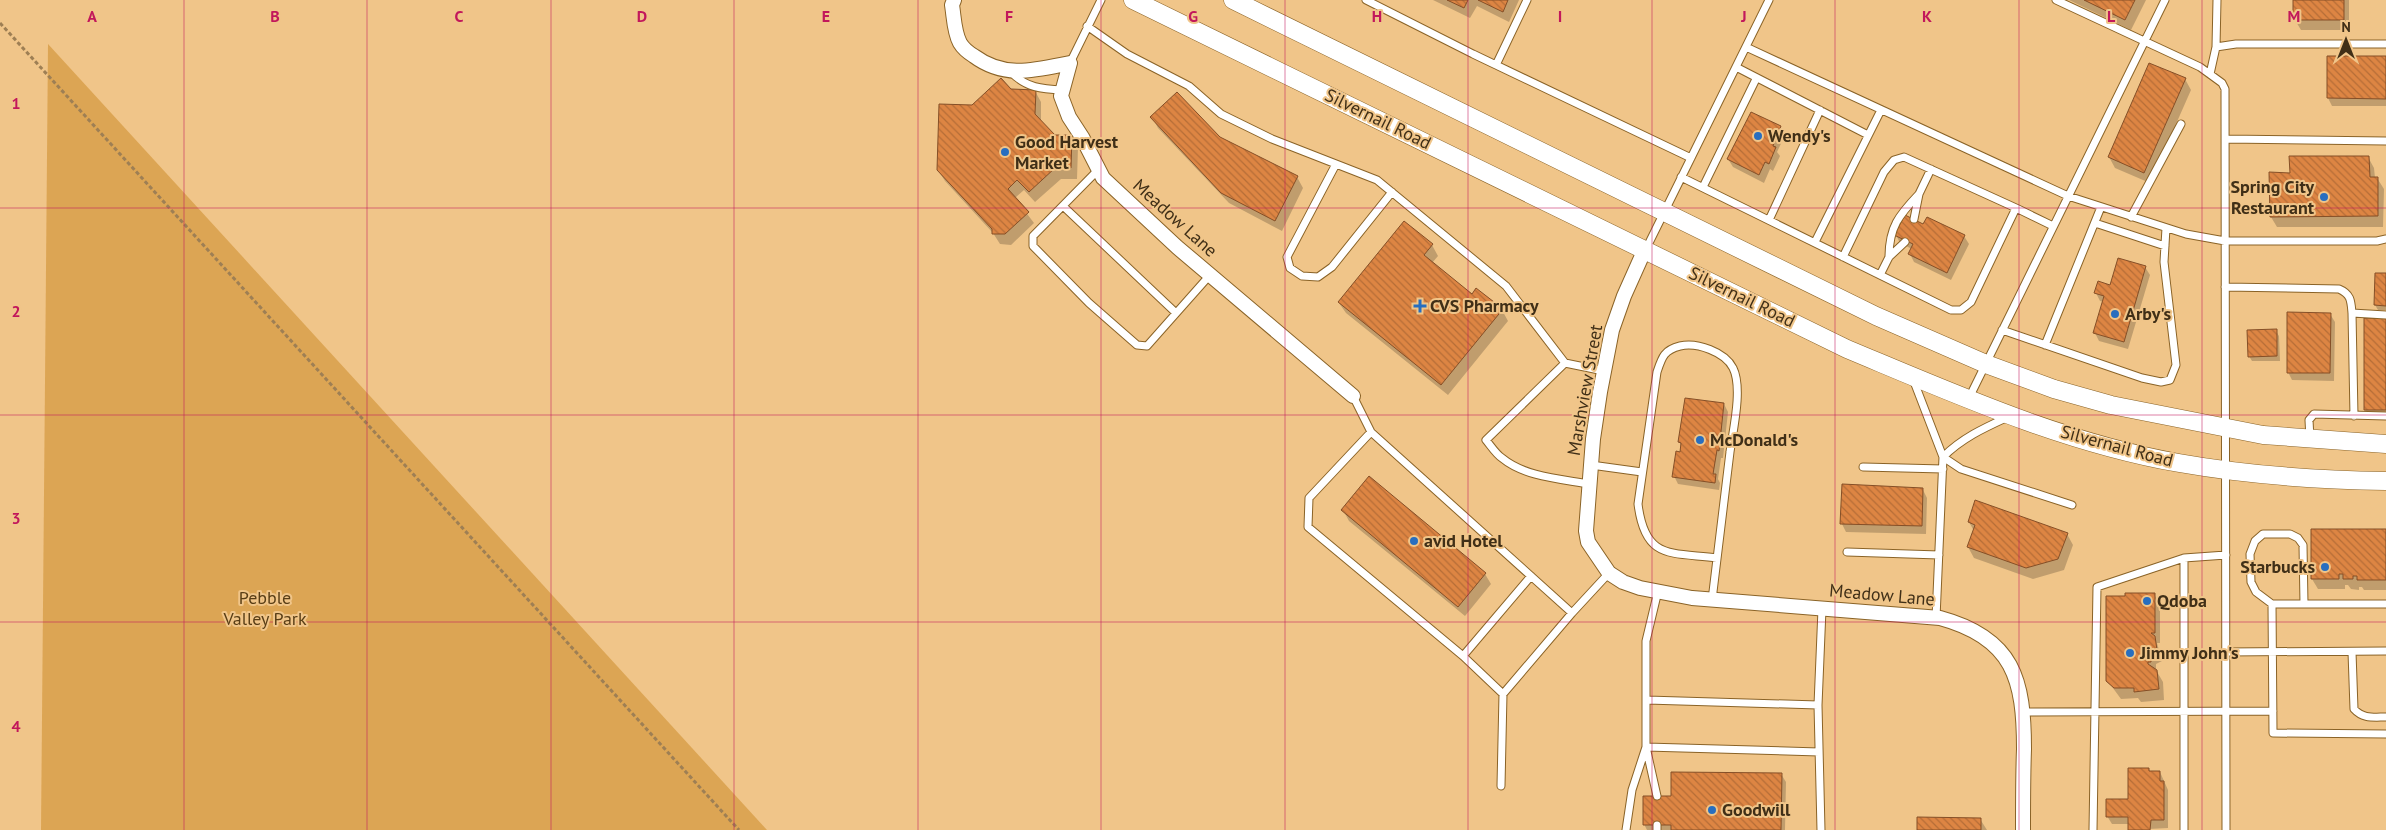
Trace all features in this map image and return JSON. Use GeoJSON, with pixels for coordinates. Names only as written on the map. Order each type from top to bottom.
{"type":"FeatureCollection","features":[{"type":"Feature","properties":{"kind":"street"},"geometry":{"type":"LineString","coordinates":[[954,0],[952,5],[960,42],[967,51],[982,63],[1011,72],[1028,71],[1070,63]]}},
{"type":"Feature","properties":{"kind":"street","name":"Silvernail Road"},"geometry":{"type":"LineString","coordinates":[[1134,0],[1847,349],[1911,376],[2065,434],[2178,463],[2288,476],[2386,482]]}},
{"type":"Feature","properties":{"kind":"street"},"geometry":{"type":"LineString","coordinates":[[1234,0],[1876,316],[1986,364],[2054,389],[2112,405],[2226,429],[2310,439],[2386,444]]}},
{"type":"Feature","properties":{"kind":"street","name":"Meadow Lane"},"geometry":{"type":"LineString","coordinates":[[1070,63],[1061,96],[1069,117],[1082,137],[1103,178],[1210,275],[1352,396]]}},
{"type":"Feature","properties":{"kind":"street","name":"Marshview Street"},"geometry":{"type":"LineString","coordinates":[[1588,542],[1586,531],[1591,465],[1604,371],[1612,330],[1624,296],[1645,250]]}},
{"type":"Feature","properties":{"kind":"street","name":"Meadow Lane"},"geometry":{"type":"LineString","coordinates":[[1588,542],[1609,573],[1623,582],[1658,591],[1712,600],[1936,618],[1962,624],[1982,635],[2001,652],[2014,673],[2020,689],[2024,712],[2023,830]]}},
{"type":"Feature","properties":{"kind":"lane"},"geometry":{"type":"LineString","coordinates":[[1070,63],[1101,0]]}},
{"type":"Feature","properties":{"kind":"lane"},"geometry":{"type":"LineString","coordinates":[[1366,0],[1496,65],[1691,158]]}},
{"type":"Feature","properties":{"kind":"lane"},"geometry":{"type":"LineString","coordinates":[[1496,65],[1528,0]]}},
{"type":"Feature","properties":{"kind":"lane"},"geometry":{"type":"LineString","coordinates":[[1645,250],[1769,0]]}},
{"type":"Feature","properties":{"kind":"lane"},"geometry":{"type":"LineString","coordinates":[[2056,0],[2200,67],[2222,83],[2225,89],[2226,830]]}},
{"type":"Feature","properties":{"kind":"lane"},"geometry":{"type":"LineString","coordinates":[[1969,398],[2165,0]]}},
{"type":"Feature","properties":{"kind":"lane"},"geometry":{"type":"LineString","coordinates":[[2210,74],[2216,47],[2217,0]]}},
{"type":"Feature","properties":{"kind":"lane"},"geometry":{"type":"LineString","coordinates":[[1087,26],[1127,54],[1189,86],[1221,114],[1272,139],[1377,180],[1506,286],[1565,363],[1604,371]]}},
{"type":"Feature","properties":{"kind":"lane"},"geometry":{"type":"LineString","coordinates":[[2216,47],[2236,44],[2386,44]]}},
{"type":"Feature","properties":{"kind":"lane"},"geometry":{"type":"LineString","coordinates":[[1746,47],[2068,196],[2166,228],[2225,241],[2376,241],[2386,239]]}},
{"type":"Feature","properties":{"kind":"lane"},"geometry":{"type":"LineString","coordinates":[[1736,67],[1756,79],[1868,135]]}},
{"type":"Feature","properties":{"kind":"lane"},"geometry":{"type":"LineString","coordinates":[[1011,72],[1022,83],[1040,88],[1063,90]]}},
{"type":"Feature","properties":{"kind":"lane"},"geometry":{"type":"LineString","coordinates":[[1703,187],[1756,79]]}},
{"type":"Feature","properties":{"kind":"lane"},"geometry":{"type":"LineString","coordinates":[[1769,220],[1820,110]]}},
{"type":"Feature","properties":{"kind":"lane"},"geometry":{"type":"LineString","coordinates":[[1815,242],[1881,110]]}},
{"type":"Feature","properties":{"kind":"lane"},"geometry":{"type":"LineString","coordinates":[[2131,216],[2181,124]]}},
{"type":"Feature","properties":{"kind":"lane"},"geometry":{"type":"LineString","coordinates":[[2225,140],[2386,141]]}},
{"type":"Feature","properties":{"kind":"lane"},"geometry":{"type":"LineString","coordinates":[[1843,257],[1884,172],[1894,160],[1904,157],[2053,226]]}},
{"type":"Feature","properties":{"kind":"lane"},"geometry":{"type":"LineString","coordinates":[[1336,164],[1287,257],[1290,268],[1302,276],[1318,277],[1332,267],[1392,192]]}},
{"type":"Feature","properties":{"kind":"lane"},"geometry":{"type":"LineString","coordinates":[[1099,169],[1033,236],[1033,246],[1089,303],[1137,345],[1147,346],[1210,275]]}},
{"type":"Feature","properties":{"kind":"lane"},"geometry":{"type":"LineString","coordinates":[[1914,219],[1920,194],[1931,169]]}},
{"type":"Feature","properties":{"kind":"lane"},"geometry":{"type":"LineString","coordinates":[[1681,177],[1951,310],[1961,310],[1970,302],[2016,208]]}},
{"type":"Feature","properties":{"kind":"lane"},"geometry":{"type":"LineString","coordinates":[[1889,257],[1889,237],[1901,212],[1920,194]]}},
{"type":"Feature","properties":{"kind":"lane"},"geometry":{"type":"LineString","coordinates":[[1063,206],[1176,313]]}},
{"type":"Feature","properties":{"kind":"lane"},"geometry":{"type":"LineString","coordinates":[[2046,345],[2101,207]]}},
{"type":"Feature","properties":{"kind":"lane"},"geometry":{"type":"LineString","coordinates":[[2095,223],[2165,246]]}},
{"type":"Feature","properties":{"kind":"lane"},"geometry":{"type":"LineString","coordinates":[[2002,330],[2142,378],[2161,382],[2170,380],[2176,365],[2164,262],[2166,228]]}},
{"type":"Feature","properties":{"kind":"lane"},"geometry":{"type":"LineString","coordinates":[[1880,275],[1889,257],[1904,242]]}},
{"type":"Feature","properties":{"kind":"lane"},"geometry":{"type":"LineString","coordinates":[[2225,287],[2339,289],[2351,297],[2354,416]]}},
{"type":"Feature","properties":{"kind":"lane"},"geometry":{"type":"LineString","coordinates":[[2352,313],[2386,315]]}},
{"type":"Feature","properties":{"kind":"lane"},"geometry":{"type":"LineString","coordinates":[[1712,600],[1737,395],[1736,377],[1733,367],[1712,350],[1693,345],[1668,349],[1662,356],[1657,372],[1638,504],[1640,523],[1650,542],[1667,552],[1717,558]]}},
{"type":"Feature","properties":{"kind":"lane"},"geometry":{"type":"LineString","coordinates":[[1565,363],[1486,440],[1502,458],[1522,469],[1550,478],[1589,484]]}},
{"type":"Feature","properties":{"kind":"lane"},"geometry":{"type":"LineString","coordinates":[[1911,376],[1943,457],[1936,618]]}},
{"type":"Feature","properties":{"kind":"lane"},"geometry":{"type":"LineString","coordinates":[[1352,396],[1371,432],[1572,613]]}},
{"type":"Feature","properties":{"kind":"lane"},"geometry":{"type":"LineString","coordinates":[[2310,439],[2309,420],[2314,414],[2386,416]]}},
{"type":"Feature","properties":{"kind":"lane"},"geometry":{"type":"LineString","coordinates":[[1943,457],[1955,445],[1973,433],[2014,415]]}},
{"type":"Feature","properties":{"kind":"lane"},"geometry":{"type":"LineString","coordinates":[[1371,432],[1309,498],[1308,527],[1463,656],[1502,694]]}},
{"type":"Feature","properties":{"kind":"lane"},"geometry":{"type":"LineString","coordinates":[[1943,457],[1961,469],[2072,505]]}},
{"type":"Feature","properties":{"kind":"lane"},"geometry":{"type":"LineString","coordinates":[[1591,465],[1642,472]]}},
{"type":"Feature","properties":{"kind":"lane"},"geometry":{"type":"LineString","coordinates":[[1863,467],[1943,469]]}},
{"type":"Feature","properties":{"kind":"lane"},"geometry":{"type":"LineString","coordinates":[[2304,604],[2303,545],[2298,538],[2290,534],[2263,534],[2255,541],[2250,554],[2250,582],[2256,592],[2272,604],[2304,604],[2386,604]]}},
{"type":"Feature","properties":{"kind":"lane"},"geometry":{"type":"LineString","coordinates":[[1847,552],[1939,555]]}},
{"type":"Feature","properties":{"kind":"lane"},"geometry":{"type":"LineString","coordinates":[[2093,830],[2096,587],[2184,558],[2226,555]]}},
{"type":"Feature","properties":{"kind":"lane"},"geometry":{"type":"LineString","coordinates":[[2184,558],[2184,830]]}},
{"type":"Feature","properties":{"kind":"lane"},"geometry":{"type":"LineString","coordinates":[[1501,786],[1502,694],[1609,573]]}},
{"type":"Feature","properties":{"kind":"lane"},"geometry":{"type":"LineString","coordinates":[[1463,656],[1531,576]]}},
{"type":"Feature","properties":{"kind":"lane"},"geometry":{"type":"LineString","coordinates":[[1657,796],[1646,747],[1646,641],[1658,591]]}},
{"type":"Feature","properties":{"kind":"lane"},"geometry":{"type":"LineString","coordinates":[[2272,604],[2273,733],[2386,734]]}},
{"type":"Feature","properties":{"kind":"lane"},"geometry":{"type":"LineString","coordinates":[[1821,830],[1818,705],[1822,609]]}},
{"type":"Feature","properties":{"kind":"lane"},"geometry":{"type":"LineString","coordinates":[[2227,652],[2386,651]]}},
{"type":"Feature","properties":{"kind":"lane"},"geometry":{"type":"LineString","coordinates":[[2352,652],[2354,708],[2359,714],[2367,717],[2386,717]]}},
{"type":"Feature","properties":{"kind":"lane"},"geometry":{"type":"LineString","coordinates":[[1647,700],[1818,705]]}},
{"type":"Feature","properties":{"kind":"lane"},"geometry":{"type":"LineString","coordinates":[[2024,712],[2273,710]]}},
{"type":"Feature","properties":{"kind":"lane"},"geometry":{"type":"LineString","coordinates":[[1646,747],[1819,752]]}},
{"type":"Feature","properties":{"kind":"lane"},"geometry":{"type":"LineString","coordinates":[[1626,830],[1632,790],[1646,747]]}},
{"type":"Feature","properties":{"kind":"path"},"geometry":{"type":"LineString","coordinates":[[0,23],[739,830]]}},
{"type":"Feature","properties":{"kind":"green space","name":"Pebble Valley Park"},"geometry":{"type":"Polygon","coordinates":[[[48,44],[767,830],[41,830],[48,44]]]}},
{"type":"Feature","properties":{"kind":"building"},"geometry":{"type":"Polygon","coordinates":[[[1447,0],[1468,0],[1464,8],[1447,0]]]}},
{"type":"Feature","properties":{"kind":"building"},"geometry":{"type":"Polygon","coordinates":[[[1478,0],[1508,0],[1503,12],[1478,0]]]}},
{"type":"Feature","properties":{"kind":"building"},"geometry":{"type":"Polygon","coordinates":[[[2084,0],[2135,0],[2125,20],[2084,0]]]}},
{"type":"Feature","properties":{"kind":"building"},"geometry":{"type":"Polygon","coordinates":[[[2293,0],[2344,0],[2344,20],[2293,20],[2293,0]]]}},
{"type":"Feature","properties":{"kind":"building"},"geometry":{"type":"Polygon","coordinates":[[[2327,56],[2386,56],[2386,99],[2327,98],[2327,56]]]}},
{"type":"Feature","properties":{"kind":"building"},"geometry":{"type":"Polygon","coordinates":[[[2149,63],[2186,78],[2144,173],[2108,157],[2149,63]]]}},
{"type":"Feature","properties":{"kind":"building","name":"Good Harvest Market"},"geometry":{"type":"Polygon","coordinates":[[[1001,78],[1011,89],[1036,90],[1035,114],[1055,135],[1072,135],[1071,168],[1055,168],[1029,192],[1017,180],[1008,189],[1029,212],[1005,234],[992,234],[992,229],[937,170],[939,104],[972,105],[1001,78]]]}},
{"type":"Feature","properties":{"kind":"building"},"geometry":{"type":"Polygon","coordinates":[[[1177,92],[1220,137],[1298,176],[1275,221],[1221,193],[1150,117],[1177,92]]]}},
{"type":"Feature","properties":{"kind":"building","name":"Wendy's"},"geometry":{"type":"Polygon","coordinates":[[[1751,112],[1781,126],[1773,146],[1776,147],[1769,164],[1765,162],[1759,175],[1727,159],[1751,112]]]}},
{"type":"Feature","properties":{"kind":"building","name":"Spring City Restaurant"},"geometry":{"type":"Polygon","coordinates":[[[2289,156],[2369,156],[2370,177],[2378,177],[2378,216],[2270,217],[2269,172],[2290,173],[2289,156]]]}},
{"type":"Feature","properties":{"kind":"building"},"geometry":{"type":"Polygon","coordinates":[[[1905,215],[1923,224],[1927,217],[1965,235],[1947,273],[1908,254],[1913,244],[1894,235],[1905,215]]]}},
{"type":"Feature","properties":{"kind":"building","name":"CVS Pharmacy"},"geometry":{"type":"Polygon","coordinates":[[[1404,221],[1433,244],[1424,255],[1472,294],[1476,288],[1503,309],[1441,385],[1338,302],[1404,221]]]}},
{"type":"Feature","properties":{"kind":"building","name":"Arby's"},"geometry":{"type":"Polygon","coordinates":[[[2118,258],[2146,266],[2124,342],[2093,333],[2104,296],[2094,293],[2098,281],[2110,285],[2118,258]]]}},
{"type":"Feature","properties":{"kind":"building"},"geometry":{"type":"Polygon","coordinates":[[[2375,273],[2386,273],[2386,306],[2374,305],[2375,273]]]}},
{"type":"Feature","properties":{"kind":"building"},"geometry":{"type":"Polygon","coordinates":[[[2287,312],[2331,313],[2330,373],[2287,373],[2287,312]]]}},
{"type":"Feature","properties":{"kind":"building"},"geometry":{"type":"Polygon","coordinates":[[[2364,318],[2386,318],[2386,410],[2364,410],[2364,318]]]}},
{"type":"Feature","properties":{"kind":"building"},"geometry":{"type":"Polygon","coordinates":[[[2277,329],[2277,356],[2248,357],[2247,330],[2277,329]]]}},
{"type":"Feature","properties":{"kind":"building","name":"McDonald's"},"geometry":{"type":"Polygon","coordinates":[[[1685,398],[1724,403],[1719,451],[1717,450],[1713,474],[1716,474],[1715,483],[1672,477],[1676,451],[1680,452],[1681,443],[1678,442],[1685,398]]]}},
{"type":"Feature","properties":{"kind":"building","name":"avid Hotel"},"geometry":{"type":"Polygon","coordinates":[[[1369,476],[1486,573],[1458,607],[1341,510],[1369,476]]]}},
{"type":"Feature","properties":{"kind":"building"},"geometry":{"type":"Polygon","coordinates":[[[1842,484],[1923,488],[1922,526],[1840,524],[1842,484]]]}},
{"type":"Feature","properties":{"kind":"building"},"geometry":{"type":"Polygon","coordinates":[[[1975,500],[2068,533],[2058,559],[2026,568],[1967,547],[1975,525],[1968,522],[1975,500]]]}},
{"type":"Feature","properties":{"kind":"building"},"geometry":{"type":"Polygon","coordinates":[[[2311,529],[2386,529],[2386,580],[2357,580],[2357,576],[2353,576],[2353,579],[2343,579],[2343,574],[2339,574],[2339,579],[2311,579],[2311,529]]]}},
{"type":"Feature","properties":{"kind":"building"},"geometry":{"type":"Polygon","coordinates":[[[2125,593],[2155,593],[2155,633],[2151,633],[2155,636],[2157,650],[2151,653],[2151,662],[2148,662],[2148,664],[2157,670],[2159,689],[2134,692],[2134,688],[2114,688],[2106,681],[2106,596],[2125,596],[2125,593]]]}},
{"type":"Feature","properties":{"kind":"building"},"geometry":{"type":"Polygon","coordinates":[[[2128,768],[2149,768],[2149,771],[2160,771],[2160,781],[2164,781],[2164,820],[2151,820],[2150,830],[2128,830],[2128,817],[2106,817],[2106,799],[2128,799],[2128,768]]]}},
{"type":"Feature","properties":{"kind":"building","name":"Goodwill"},"geometry":{"type":"Polygon","coordinates":[[[1671,772],[1782,773],[1781,830],[1671,830],[1671,825],[1643,825],[1643,796],[1671,796],[1671,772]]]}},
{"type":"Feature","properties":{"kind":"building"},"geometry":{"type":"Polygon","coordinates":[[[1917,817],[1981,818],[1981,830],[1917,830],[1917,817]]]}},
{"type":"Feature","properties":{"kind":"place","name":"Wendy's"},"geometry":{"type":"Point","coordinates":[1758,136]}},
{"type":"Feature","properties":{"kind":"place","name":"Good Harvest Market"},"geometry":{"type":"Point","coordinates":[1005,152]}},
{"type":"Feature","properties":{"kind":"place","name":"Spring City Restaurant"},"geometry":{"type":"Point","coordinates":[2324,197]}},
{"type":"Feature","properties":{"kind":"place","name":"CVS Pharmacy"},"geometry":{"type":"Point","coordinates":[1420,306]}},
{"type":"Feature","properties":{"kind":"place","name":"Arby's"},"geometry":{"type":"Point","coordinates":[2115,314]}},
{"type":"Feature","properties":{"kind":"place","name":"McDonald's"},"geometry":{"type":"Point","coordinates":[1700,440]}},
{"type":"Feature","properties":{"kind":"place","name":"avid Hotel"},"geometry":{"type":"Point","coordinates":[1414,541]}},
{"type":"Feature","properties":{"kind":"place","name":"Starbucks"},"geometry":{"type":"Point","coordinates":[2325,567]}},
{"type":"Feature","properties":{"kind":"place","name":"Qdoba"},"geometry":{"type":"Point","coordinates":[2147,601]}},
{"type":"Feature","properties":{"kind":"place","name":"Jimmy John's"},"geometry":{"type":"Point","coordinates":[2130,653]}},
{"type":"Feature","properties":{"kind":"place","name":"Goodwill"},"geometry":{"type":"Point","coordinates":[1712,810]}}]}
